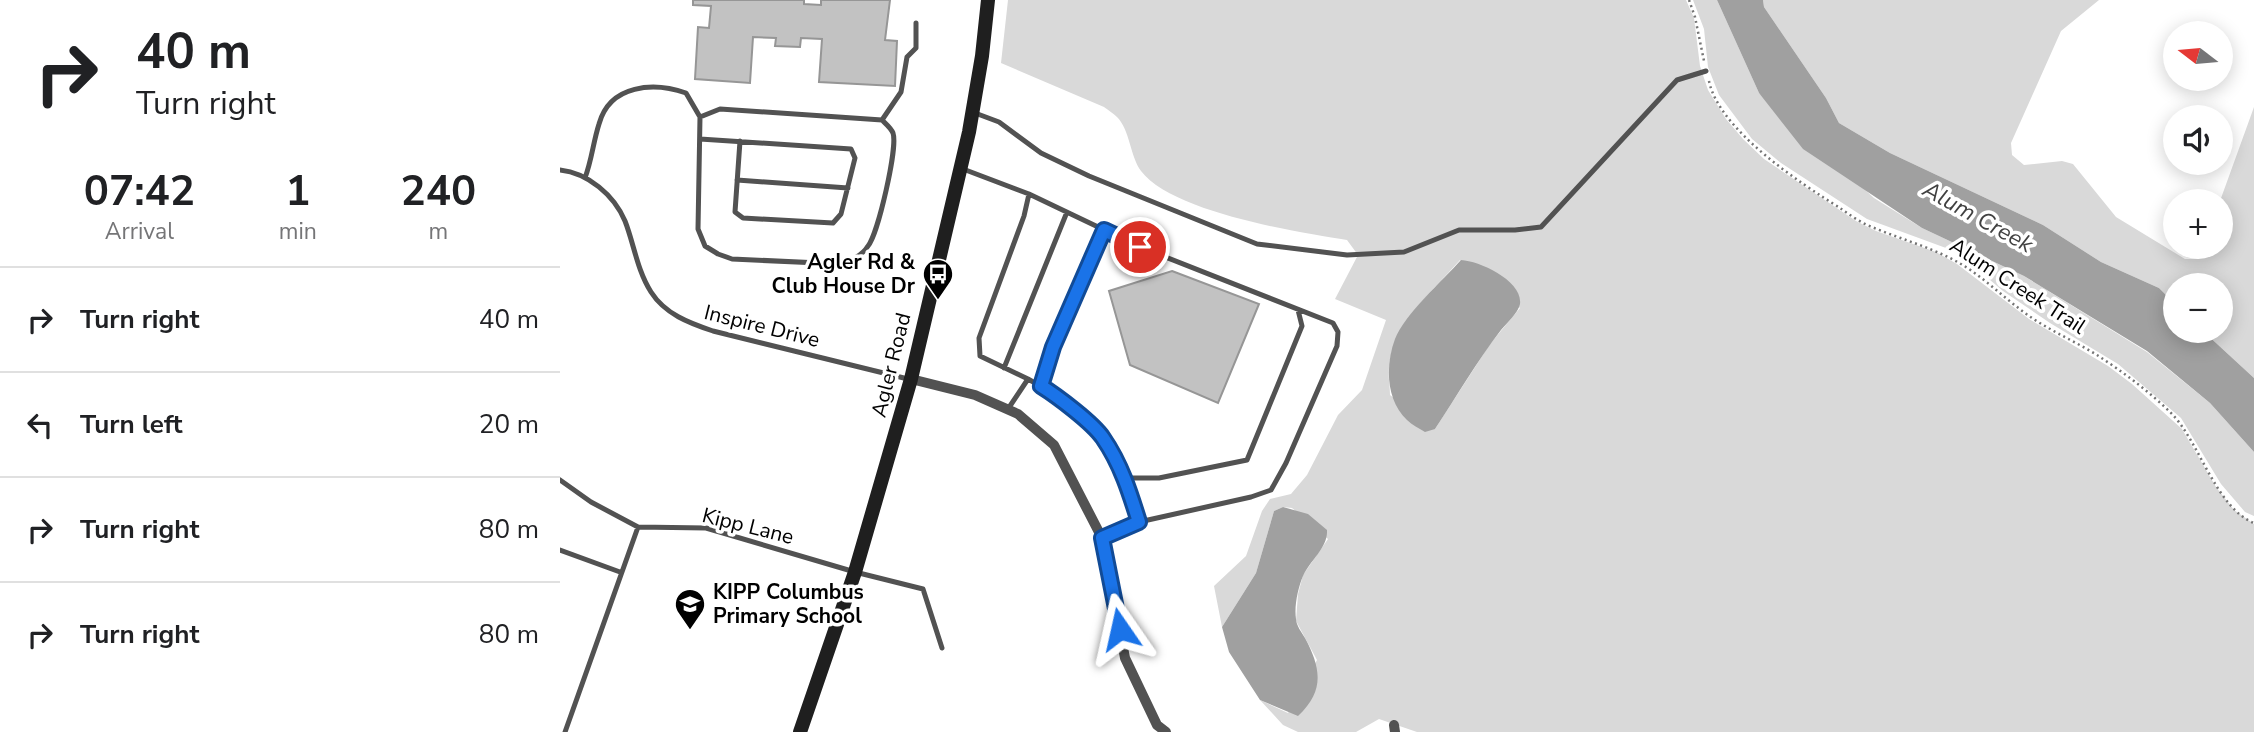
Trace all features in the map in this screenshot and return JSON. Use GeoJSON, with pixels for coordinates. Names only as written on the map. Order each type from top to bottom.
{"type":"FeatureCollection","features":[{"type":"Feature","properties":{"kind":"main road","name":"Agler Road"},"geometry":{"type":"LineString","coordinates":[[800,732],[855,572],[911,379],[972,111],[988,0]]}},
{"type":"Feature","properties":{"kind":"street"},"geometry":{"type":"LineString","coordinates":[[911,379],[975,395],[1008,409],[1018,414],[1054,445],[1102,538],[1125,658],[1157,725],[1166,732]]}},
{"type":"Feature","properties":{"kind":"lane"},"geometry":{"type":"LineString","coordinates":[[882,120],[901,92],[907,57],[916,48],[916,23]]}},
{"type":"Feature","properties":{"kind":"lane"},"geometry":{"type":"LineString","coordinates":[[972,111],[999,122],[1041,153],[1089,176],[1257,244],[1359,255],[1404,252],[1459,230],[1541,227],[1677,80],[1706,71]]}},
{"type":"Feature","properties":{"kind":"lane"},"geometry":{"type":"LineString","coordinates":[[585,178],[605,109],[631,89],[648,86],[670,87],[686,93],[700,117],[698,229],[705,246],[732,259],[841,264],[853,260],[867,249],[874,236],[893,152],[893,132],[882,120],[720,109],[700,117]]}},
{"type":"Feature","properties":{"kind":"lane"},"geometry":{"type":"LineString","coordinates":[[700,139],[740,141],[851,149],[855,158],[841,214],[833,223],[743,218],[735,212],[740,141]]}},
{"type":"Feature","properties":{"kind":"lane"},"geometry":{"type":"LineString","coordinates":[[960,168],[1029,194],[1140,247],[1333,323],[1338,332],[1337,346],[1286,463],[1271,490],[1139,522],[1102,538]]}},
{"type":"Feature","properties":{"kind":"lane","name":"Inspire Drive"},"geometry":{"type":"LineString","coordinates":[[560,170],[599,186],[624,219],[638,264],[651,292],[684,322],[911,379]]}},
{"type":"Feature","properties":{"kind":"lane"},"geometry":{"type":"LineString","coordinates":[[737,180],[848,188]]}},
{"type":"Feature","properties":{"kind":"lane"},"geometry":{"type":"LineString","coordinates":[[1029,194],[1024,216],[979,338],[980,356],[1054,394],[1102,435],[1125,478],[1139,522]]}},
{"type":"Feature","properties":{"kind":"lane"},"geometry":{"type":"LineString","coordinates":[[1004,368],[1067,212]]}},
{"type":"Feature","properties":{"kind":"lane"},"geometry":{"type":"LineString","coordinates":[[1041,386],[1053,347],[1104,230]]}},
{"type":"Feature","properties":{"kind":"lane"},"geometry":{"type":"LineString","coordinates":[[1125,478],[1159,478],[1247,460],[1302,326],[1298,310]]}},
{"type":"Feature","properties":{"kind":"lane"},"geometry":{"type":"LineString","coordinates":[[1008,409],[1028,379]]}},
{"type":"Feature","properties":{"kind":"lane","name":"Kipp Lane"},"geometry":{"type":"LineString","coordinates":[[560,480],[590,502],[638,527],[706,528],[923,589],[942,648]]}},
{"type":"Feature","properties":{"kind":"lane"},"geometry":{"type":"LineString","coordinates":[[565,732],[638,527]]}},
{"type":"Feature","properties":{"kind":"lane"},"geometry":{"type":"LineString","coordinates":[[560,550],[621,572]]}},
{"type":"Feature","properties":{"kind":"path","name":"Alum Creek Trail"},"geometry":{"type":"LineString","coordinates":[[1689,0],[1710,87],[1729,119],[1758,150],[1869,226],[1944,254],[1970,269],[2033,318],[2129,377],[2172,414],[2190,436],[2231,506],[2254,523]]}},
{"type":"Feature","properties":{"kind":"shaded area"},"geometry":{"type":"Polygon","coordinates":[[[1008,0],[1686,0],[1694,18],[1700,66],[1708,90],[1726,119],[1764,159],[1856,221],[1936,252],[1957,264],[2029,319],[2108,366],[2182,429],[2216,487],[2234,510],[2254,524],[2254,732],[1417,732],[1379,719],[1356,732],[1298,732],[1283,725],[1260,700],[1288,713],[1317,660],[1296,621],[1298,594],[1303,575],[1328,539],[1292,508],[1283,507],[1274,511],[1256,573],[1222,627],[1214,586],[1246,556],[1262,511],[1270,499],[1291,494],[1307,475],[1338,415],[1362,390],[1386,320],[1335,299],[1358,255],[1347,240],[1236,218],[1179,198],[1157,185],[1141,171],[1125,129],[1112,113],[1104,107],[1001,63],[1008,0]],[[1460,260],[1426,296],[1398,337],[1389,368],[1390,395],[1435,429],[1490,344],[1520,308],[1460,260]]]}},
{"type":"Feature","properties":{"kind":"shaded area"},"geometry":{"type":"Polygon","coordinates":[[[1693,0],[1717,0],[1759,93],[1874,198],[1922,228],[2024,276],[2147,352],[2210,403],[2254,452],[2254,516],[2245,512],[2221,484],[2181,418],[2118,364],[2003,291],[1963,257],[1946,248],[1867,219],[1781,163],[1752,139],[1719,95],[1708,67],[1704,29],[1693,0]]]}},
{"type":"Feature","properties":{"kind":"shaded area"},"geometry":{"type":"Polygon","coordinates":[[[1763,0],[2099,0],[2061,31],[2011,143],[2012,155],[2024,165],[2062,161],[2073,164],[2116,217],[2163,246],[2163,259],[2233,259],[2233,189],[2224,189],[2229,175],[2233,175],[2233,165],[2254,107],[2254,378],[2216,343],[2233,343],[2233,273],[2163,273],[2163,292],[2101,262],[2043,225],[1890,153],[1839,123],[1826,98],[1764,7],[1763,0]]]}},
{"type":"Feature","properties":{"kind":"water","name":"Alum Creek"},"geometry":{"type":"Polygon","coordinates":[[[1717,0],[1763,0],[1764,7],[1826,98],[1839,123],[1890,153],[2043,225],[2101,262],[2159,288],[2163,292],[2163,343],[2216,343],[2254,378],[2254,452],[2210,403],[2147,351],[2024,276],[1922,228],[1803,149],[1759,93],[1717,0]]]}},
{"type":"Feature","properties":{"kind":"water"},"geometry":{"type":"Polygon","coordinates":[[[1461,260],[1489,268],[1508,280],[1519,296],[1520,304],[1435,429],[1425,432],[1400,412],[1391,393],[1389,371],[1392,349],[1407,319],[1461,260]]]}},
{"type":"Feature","properties":{"kind":"water"},"geometry":{"type":"Polygon","coordinates":[[[1283,507],[1308,514],[1327,530],[1325,543],[1306,570],[1297,597],[1296,621],[1314,659],[1318,679],[1313,697],[1298,716],[1260,700],[1229,652],[1222,627],[1256,573],[1274,511],[1283,507]]]}},
{"type":"Feature","properties":{"kind":"building"},"geometry":{"type":"Polygon","coordinates":[[[693,0],[804,0],[804,4],[821,5],[821,0],[890,0],[885,40],[897,41],[895,86],[819,82],[822,39],[801,38],[800,47],[775,46],[776,38],[753,37],[750,83],[695,79],[698,27],[709,28],[711,6],[693,5],[693,0]]]}},
{"type":"Feature","properties":{"kind":"building"},"geometry":{"type":"Polygon","coordinates":[[[1172,271],[1259,304],[1218,403],[1130,365],[1109,291],[1172,271]]]}},
{"type":"Feature","properties":{"kind":"place","name":"Agler Rd & Club House Dr"},"geometry":{"type":"Point","coordinates":[938,301]}},
{"type":"Feature","properties":{"kind":"place","name":"KIPP Columbus Primary School"},"geometry":{"type":"Point","coordinates":[690,631]}},
{"type":"Feature","properties":{"kind":"route"},"geometry":{"type":"LineString","coordinates":[[1120,629],[1102,538],[1139,522],[1125,478],[1102,435],[1041,386],[1053,347],[1104,230],[1140,247]]}}]}
